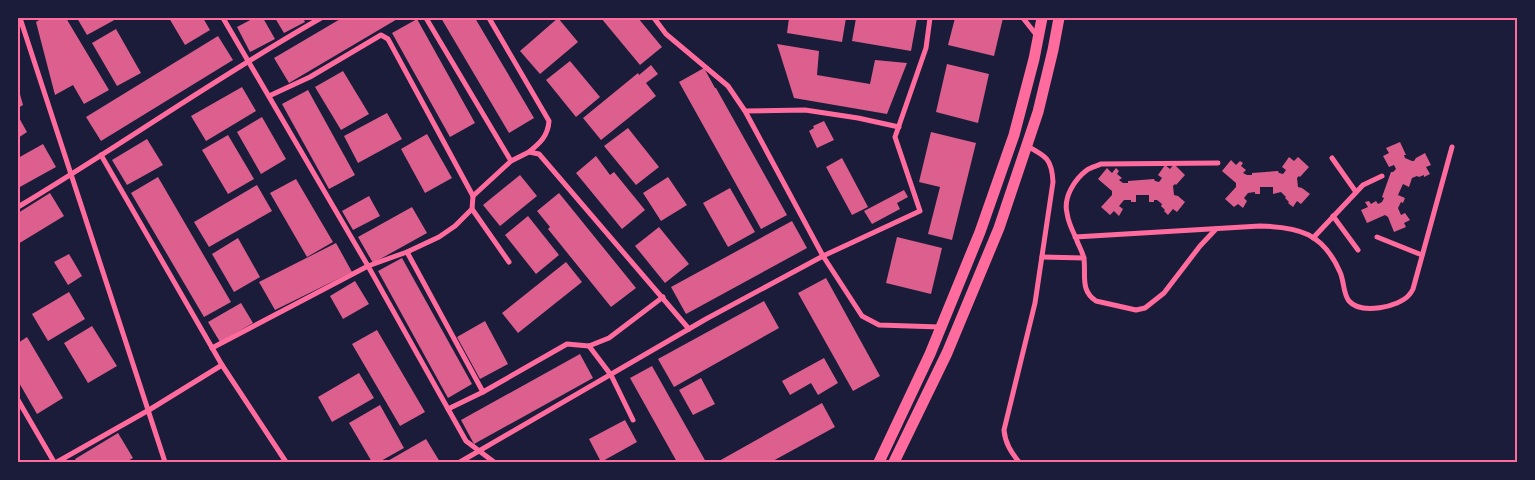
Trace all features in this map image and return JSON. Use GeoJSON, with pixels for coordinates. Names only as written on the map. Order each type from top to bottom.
{"type":"FeatureCollection","features":[{"type":"Feature","properties":{"kind":"highway"},"geometry":{"type":"LineString","coordinates":[[878,462],[942,327],[980,232],[1014,136],[1042,18]]}},
{"type":"Feature","properties":{"kind":"highway"},"geometry":{"type":"LineString","coordinates":[[894,462],[947,353],[998,228],[1038,112],[1059,18]]}},
{"type":"Feature","properties":{"kind":"street"},"geometry":{"type":"LineString","coordinates":[[20,18],[165,462]]}},
{"type":"Feature","properties":{"kind":"street"},"geometry":{"type":"LineString","coordinates":[[223,18],[368,266],[466,441],[494,462]]}},
{"type":"Feature","properties":{"kind":"street"},"geometry":{"type":"LineString","coordinates":[[18,207],[249,61],[321,18]]}},
{"type":"Feature","properties":{"kind":"street"},"geometry":{"type":"LineString","coordinates":[[426,18],[511,160]]}},
{"type":"Feature","properties":{"kind":"street"},"geometry":{"type":"LineString","coordinates":[[473,196],[511,160],[530,152],[543,140],[548,130],[549,121],[489,18]]}},
{"type":"Feature","properties":{"kind":"street"},"geometry":{"type":"LineString","coordinates":[[654,18],[666,34],[728,86],[746,111],[823,256],[862,316],[879,325],[942,327]]}},
{"type":"Feature","properties":{"kind":"street"},"geometry":{"type":"LineString","coordinates":[[460,462],[689,329],[823,256],[920,211],[895,137],[926,48],[930,18]]}},
{"type":"Feature","properties":{"kind":"street"},"geometry":{"type":"LineString","coordinates":[[1023,18],[1038,37]]}},
{"type":"Feature","properties":{"kind":"street"},"geometry":{"type":"LineString","coordinates":[[269,96],[310,78],[382,35],[388,39],[473,196],[472,209],[509,262]]}},
{"type":"Feature","properties":{"kind":"street"},"geometry":{"type":"LineString","coordinates":[[746,111],[804,110],[858,118],[899,127]]}},
{"type":"Feature","properties":{"kind":"street"},"geometry":{"type":"LineString","coordinates":[[1019,462],[1012,454],[1005,440],[1004,430],[1035,303],[1053,182],[1052,169],[1048,160],[1026,146]]}},
{"type":"Feature","properties":{"kind":"street"},"geometry":{"type":"LineString","coordinates":[[1075,237],[1216,229],[1282,227],[1300,230],[1319,241],[1334,260],[1341,273],[1350,302],[1366,309],[1381,308],[1399,302],[1409,296],[1413,289],[1452,147]]}},
{"type":"Feature","properties":{"kind":"street"},"geometry":{"type":"LineString","coordinates":[[530,152],[539,154],[689,329]]}},
{"type":"Feature","properties":{"kind":"street"},"geometry":{"type":"LineString","coordinates":[[101,155],[222,366],[286,462]]}},
{"type":"Feature","properties":{"kind":"street"},"geometry":{"type":"LineString","coordinates":[[1332,158],[1356,192]]}},
{"type":"Feature","properties":{"kind":"street"},"geometry":{"type":"LineString","coordinates":[[1216,229],[1200,246],[1164,293],[1145,308],[1136,310],[1107,305],[1091,298],[1085,289],[1084,258],[1066,212],[1066,200],[1078,179],[1088,169],[1101,164],[1218,163]]}},
{"type":"Feature","properties":{"kind":"street"},"geometry":{"type":"LineString","coordinates":[[1313,238],[1363,185],[1382,176]]}},
{"type":"Feature","properties":{"kind":"street"},"geometry":{"type":"LineString","coordinates":[[212,348],[368,266],[407,252],[439,237],[455,226],[472,209]]}},
{"type":"Feature","properties":{"kind":"street"},"geometry":{"type":"LineString","coordinates":[[1333,216],[1358,250]]}},
{"type":"Feature","properties":{"kind":"street"},"geometry":{"type":"LineString","coordinates":[[1377,237],[1422,256]]}},
{"type":"Feature","properties":{"kind":"street"},"geometry":{"type":"LineString","coordinates":[[407,252],[482,392]]}},
{"type":"Feature","properties":{"kind":"street"},"geometry":{"type":"LineString","coordinates":[[1042,257],[1084,258]]}},
{"type":"Feature","properties":{"kind":"street"},"geometry":{"type":"LineString","coordinates":[[448,409],[568,344],[589,346],[609,338],[663,297]]}},
{"type":"Feature","properties":{"kind":"street"},"geometry":{"type":"LineString","coordinates":[[589,346],[611,375],[634,420]]}},
{"type":"Feature","properties":{"kind":"street"},"geometry":{"type":"LineString","coordinates":[[18,400],[56,462],[149,410],[222,366]]}},
{"type":"Feature","properties":{"kind":"building"},"geometry":{"type":"Polygon","coordinates":[[[42,18],[66,18],[109,90],[84,104],[73,85],[55,95],[36,22],[42,18]]]}},
{"type":"Feature","properties":{"kind":"building"},"geometry":{"type":"Polygon","coordinates":[[[77,18],[118,18],[87,35],[77,18]]]}},
{"type":"Feature","properties":{"kind":"building"},"geometry":{"type":"Polygon","coordinates":[[[169,18],[203,18],[210,30],[185,45],[169,18]]]}},
{"type":"Feature","properties":{"kind":"building"},"geometry":{"type":"Polygon","coordinates":[[[254,18],[263,18],[275,39],[250,52],[237,27],[254,18]]]}},
{"type":"Feature","properties":{"kind":"building"},"geometry":{"type":"Polygon","coordinates":[[[275,18],[303,18],[305,22],[284,33],[275,18]]]}},
{"type":"Feature","properties":{"kind":"building"},"geometry":{"type":"Polygon","coordinates":[[[342,18],[399,18],[289,83],[274,58],[342,18]]]}},
{"type":"Feature","properties":{"kind":"building"},"geometry":{"type":"Polygon","coordinates":[[[441,18],[475,18],[534,118],[509,133],[441,18]]]}},
{"type":"Feature","properties":{"kind":"building"},"geometry":{"type":"Polygon","coordinates":[[[558,18],[578,42],[540,74],[520,51],[558,18]]]}},
{"type":"Feature","properties":{"kind":"building"},"geometry":{"type":"Polygon","coordinates":[[[601,18],[638,18],[662,47],[640,65],[601,18]]]}},
{"type":"Feature","properties":{"kind":"building"},"geometry":{"type":"Polygon","coordinates":[[[789,18],[846,18],[842,42],[787,33],[789,18]]]}},
{"type":"Feature","properties":{"kind":"building"},"geometry":{"type":"Polygon","coordinates":[[[856,18],[917,18],[911,51],[852,41],[856,18]]]}},
{"type":"Feature","properties":{"kind":"building"},"geometry":{"type":"Polygon","coordinates":[[[955,18],[1003,18],[994,56],[948,45],[955,18]]]}},
{"type":"Feature","properties":{"kind":"building"},"geometry":{"type":"Polygon","coordinates":[[[417,19],[475,123],[450,137],[392,33],[417,19]]]}},
{"type":"Feature","properties":{"kind":"building"},"geometry":{"type":"Polygon","coordinates":[[[116,29],[141,73],[117,86],[92,43],[116,29]]]}},
{"type":"Feature","properties":{"kind":"building"},"geometry":{"type":"Polygon","coordinates":[[[218,36],[233,60],[101,141],[86,117],[218,36]]]}},
{"type":"Feature","properties":{"kind":"building"},"geometry":{"type":"Polygon","coordinates":[[[777,44],[819,51],[817,75],[870,84],[875,60],[907,63],[887,114],[794,98],[777,44]]]}},
{"type":"Feature","properties":{"kind":"building"},"geometry":{"type":"Polygon","coordinates":[[[570,61],[600,97],[576,117],[546,80],[570,61]]]}},
{"type":"Feature","properties":{"kind":"building"},"geometry":{"type":"Polygon","coordinates":[[[947,64],[989,74],[978,123],[936,112],[947,64]]]}},
{"type":"Feature","properties":{"kind":"building"},"geometry":{"type":"Polygon","coordinates":[[[651,65],[658,74],[646,83],[656,96],[601,140],[583,118],[638,73],[639,75],[651,65]]]}},
{"type":"Feature","properties":{"kind":"building"},"geometry":{"type":"Polygon","coordinates":[[[704,68],[787,215],[761,229],[679,82],[704,68]]]}},
{"type":"Feature","properties":{"kind":"building"},"geometry":{"type":"Polygon","coordinates":[[[343,71],[369,114],[341,130],[315,87],[343,71]]]}},
{"type":"Feature","properties":{"kind":"building"},"geometry":{"type":"Polygon","coordinates":[[[18,87],[23,105],[18,108],[18,87]]]}},
{"type":"Feature","properties":{"kind":"building"},"geometry":{"type":"Polygon","coordinates":[[[242,87],[256,111],[206,141],[191,116],[242,87]]]}},
{"type":"Feature","properties":{"kind":"building"},"geometry":{"type":"Polygon","coordinates":[[[308,90],[355,175],[329,189],[282,104],[308,90]]]}},
{"type":"Feature","properties":{"kind":"building"},"geometry":{"type":"Polygon","coordinates":[[[387,113],[402,139],[358,163],[344,136],[387,113]]]}},
{"type":"Feature","properties":{"kind":"building"},"geometry":{"type":"Polygon","coordinates":[[[18,116],[27,132],[18,138],[18,116]]]}},
{"type":"Feature","properties":{"kind":"building"},"geometry":{"type":"Polygon","coordinates":[[[262,117],[286,159],[261,174],[237,132],[262,117]]]}},
{"type":"Feature","properties":{"kind":"building"},"geometry":{"type":"Polygon","coordinates":[[[824,121],[834,140],[817,148],[809,131],[814,128],[813,126],[824,121]]]}},
{"type":"Feature","properties":{"kind":"building"},"geometry":{"type":"Polygon","coordinates":[[[628,128],[659,167],[636,185],[604,146],[628,128]]]}},
{"type":"Feature","properties":{"kind":"building"},"geometry":{"type":"Polygon","coordinates":[[[931,132],[976,143],[952,240],[928,234],[940,187],[919,182],[931,132]]]}},
{"type":"Feature","properties":{"kind":"building"},"geometry":{"type":"Polygon","coordinates":[[[427,134],[452,178],[425,193],[401,149],[427,134]]]}},
{"type":"Feature","properties":{"kind":"building"},"geometry":{"type":"Polygon","coordinates":[[[228,135],[254,179],[228,194],[202,150],[228,135]]]}},
{"type":"Feature","properties":{"kind":"building"},"geometry":{"type":"Polygon","coordinates":[[[147,139],[163,165],[127,185],[112,160],[147,139]]]}},
{"type":"Feature","properties":{"kind":"building"},"geometry":{"type":"Polygon","coordinates":[[[1400,142],[1406,155],[1404,155],[1405,158],[1414,161],[1425,153],[1431,165],[1426,167],[1430,174],[1424,177],[1424,175],[1412,178],[1409,187],[1403,184],[1398,195],[1405,198],[1398,208],[1401,215],[1405,213],[1410,220],[1404,223],[1406,227],[1394,232],[1388,217],[1385,215],[1367,223],[1361,210],[1368,207],[1365,202],[1369,201],[1371,204],[1376,201],[1378,204],[1382,202],[1391,172],[1396,169],[1394,165],[1389,167],[1383,156],[1389,153],[1386,148],[1400,142]]]}},
{"type":"Feature","properties":{"kind":"building"},"geometry":{"type":"Polygon","coordinates":[[[43,144],[56,167],[18,188],[18,158],[43,144]]]}},
{"type":"Feature","properties":{"kind":"building"},"geometry":{"type":"Polygon","coordinates":[[[596,156],[610,175],[614,172],[645,210],[622,229],[576,173],[596,156]]]}},
{"type":"Feature","properties":{"kind":"building"},"geometry":{"type":"Polygon","coordinates":[[[1289,157],[1294,161],[1298,157],[1309,167],[1297,178],[1298,187],[1310,194],[1301,204],[1297,201],[1293,207],[1281,192],[1273,194],[1273,187],[1260,187],[1260,194],[1255,194],[1255,192],[1248,193],[1244,198],[1247,201],[1243,208],[1238,204],[1234,207],[1225,199],[1236,187],[1236,183],[1222,171],[1231,160],[1236,165],[1240,161],[1243,163],[1241,166],[1246,170],[1243,173],[1247,175],[1278,171],[1283,174],[1286,170],[1282,167],[1289,157]]]}},
{"type":"Feature","properties":{"kind":"building"},"geometry":{"type":"Polygon","coordinates":[[[842,158],[868,207],[852,215],[826,167],[842,158]]]}},
{"type":"Feature","properties":{"kind":"building"},"geometry":{"type":"Polygon","coordinates":[[[1174,164],[1185,175],[1173,186],[1174,195],[1185,202],[1177,212],[1173,209],[1168,215],[1161,206],[1162,204],[1157,200],[1149,202],[1149,195],[1136,195],[1136,202],[1124,200],[1119,206],[1123,209],[1119,216],[1114,211],[1110,215],[1101,207],[1112,195],[1112,191],[1098,179],[1107,168],[1112,173],[1116,168],[1119,171],[1117,174],[1122,178],[1119,180],[1123,183],[1154,179],[1159,182],[1162,178],[1158,175],[1165,165],[1170,169],[1174,164]]]}},
{"type":"Feature","properties":{"kind":"building"},"geometry":{"type":"Polygon","coordinates":[[[520,175],[537,196],[500,226],[483,205],[520,175]]]}},
{"type":"Feature","properties":{"kind":"building"},"geometry":{"type":"Polygon","coordinates":[[[158,177],[231,302],[204,317],[131,193],[158,177]]]}},
{"type":"Feature","properties":{"kind":"building"},"geometry":{"type":"Polygon","coordinates":[[[668,177],[687,205],[661,221],[643,193],[668,177]]]}},
{"type":"Feature","properties":{"kind":"building"},"geometry":{"type":"Polygon","coordinates":[[[296,179],[333,242],[307,257],[270,193],[296,179]]]}},
{"type":"Feature","properties":{"kind":"building"},"geometry":{"type":"Polygon","coordinates":[[[257,185],[272,211],[209,247],[194,222],[257,185]]]}},
{"type":"Feature","properties":{"kind":"building"},"geometry":{"type":"Polygon","coordinates":[[[730,188],[755,232],[728,247],[703,203],[730,188]]]}},
{"type":"Feature","properties":{"kind":"building"},"geometry":{"type":"Polygon","coordinates":[[[904,190],[908,197],[897,203],[900,209],[872,224],[864,211],[904,190]]]}},
{"type":"Feature","properties":{"kind":"building"},"geometry":{"type":"Polygon","coordinates":[[[50,193],[64,216],[18,244],[18,213],[50,193]]]}},
{"type":"Feature","properties":{"kind":"building"},"geometry":{"type":"Polygon","coordinates":[[[559,193],[636,288],[611,307],[548,229],[550,227],[537,211],[559,193]]]}},
{"type":"Feature","properties":{"kind":"building"},"geometry":{"type":"Polygon","coordinates":[[[369,196],[380,216],[353,230],[342,211],[369,196]]]}},
{"type":"Feature","properties":{"kind":"building"},"geometry":{"type":"Polygon","coordinates":[[[412,207],[427,233],[373,263],[358,237],[412,207]]]}},
{"type":"Feature","properties":{"kind":"building"},"geometry":{"type":"Polygon","coordinates":[[[528,216],[559,255],[536,274],[505,235],[528,216]]]}},
{"type":"Feature","properties":{"kind":"building"},"geometry":{"type":"Polygon","coordinates":[[[792,221],[807,248],[686,314],[671,287],[792,221]]]}},
{"type":"Feature","properties":{"kind":"building"},"geometry":{"type":"Polygon","coordinates":[[[659,227],[689,264],[665,283],[635,246],[659,227]]]}},
{"type":"Feature","properties":{"kind":"building"},"geometry":{"type":"Polygon","coordinates":[[[897,237],[942,248],[931,294],[886,283],[897,237]]]}},
{"type":"Feature","properties":{"kind":"building"},"geometry":{"type":"Polygon","coordinates":[[[238,238],[260,277],[234,292],[212,254],[238,238]]]}},
{"type":"Feature","properties":{"kind":"building"},"geometry":{"type":"Polygon","coordinates":[[[336,243],[352,272],[275,310],[259,282],[336,243]]]}},
{"type":"Feature","properties":{"kind":"building"},"geometry":{"type":"Polygon","coordinates":[[[69,254],[82,276],[68,285],[54,262],[69,254]]]}},
{"type":"Feature","properties":{"kind":"building"},"geometry":{"type":"Polygon","coordinates":[[[402,258],[472,384],[448,398],[378,271],[402,258]]]}},
{"type":"Feature","properties":{"kind":"building"},"geometry":{"type":"Polygon","coordinates":[[[566,262],[582,282],[518,333],[502,313],[566,262]]]}},
{"type":"Feature","properties":{"kind":"building"},"geometry":{"type":"Polygon","coordinates":[[[826,278],[880,376],[853,391],[798,293],[826,278]]]}},
{"type":"Feature","properties":{"kind":"building"},"geometry":{"type":"Polygon","coordinates":[[[355,281],[369,304],[343,319],[330,296],[355,281]]]}},
{"type":"Feature","properties":{"kind":"building"},"geometry":{"type":"Polygon","coordinates":[[[69,292],[85,319],[48,341],[32,314],[69,292]]]}},
{"type":"Feature","properties":{"kind":"building"},"geometry":{"type":"Polygon","coordinates":[[[764,301],[779,328],[674,387],[658,359],[764,301]]]}},
{"type":"Feature","properties":{"kind":"building"},"geometry":{"type":"Polygon","coordinates":[[[241,303],[253,323],[220,342],[208,322],[241,303]]]}},
{"type":"Feature","properties":{"kind":"building"},"geometry":{"type":"Polygon","coordinates":[[[485,321],[508,364],[480,379],[457,337],[485,321]]]}},
{"type":"Feature","properties":{"kind":"building"},"geometry":{"type":"Polygon","coordinates":[[[92,326],[117,366],[88,383],[64,343],[92,326]]]}},
{"type":"Feature","properties":{"kind":"building"},"geometry":{"type":"Polygon","coordinates":[[[377,330],[425,412],[400,426],[352,344],[377,330]]]}},
{"type":"Feature","properties":{"kind":"building"},"geometry":{"type":"Polygon","coordinates":[[[27,337],[63,398],[37,414],[18,381],[18,343],[27,337]]]}},
{"type":"Feature","properties":{"kind":"building"},"geometry":{"type":"Polygon","coordinates":[[[580,354],[593,378],[474,444],[461,420],[580,354]]]}},
{"type":"Feature","properties":{"kind":"building"},"geometry":{"type":"Polygon","coordinates":[[[824,358],[838,383],[818,395],[811,383],[790,395],[782,381],[824,358]]]}},
{"type":"Feature","properties":{"kind":"building"},"geometry":{"type":"Polygon","coordinates":[[[652,366],[706,462],[677,462],[630,378],[652,366]]]}},
{"type":"Feature","properties":{"kind":"building"},"geometry":{"type":"Polygon","coordinates":[[[359,373],[374,398],[332,422],[318,397],[359,373]]]}},
{"type":"Feature","properties":{"kind":"building"},"geometry":{"type":"Polygon","coordinates":[[[701,378],[715,404],[693,415],[679,390],[701,378]]]}},
{"type":"Feature","properties":{"kind":"building"},"geometry":{"type":"Polygon","coordinates":[[[822,403],[835,427],[771,462],[719,461],[822,403]]]}},
{"type":"Feature","properties":{"kind":"building"},"geometry":{"type":"Polygon","coordinates":[[[380,405],[404,448],[379,462],[372,462],[349,423],[380,405]]]}},
{"type":"Feature","properties":{"kind":"building"},"geometry":{"type":"Polygon","coordinates":[[[625,420],[637,442],[601,462],[589,439],[625,420]]]}},
{"type":"Feature","properties":{"kind":"building"},"geometry":{"type":"Polygon","coordinates":[[[118,433],[133,458],[126,462],[77,462],[75,459],[118,433]]]}},
{"type":"Feature","properties":{"kind":"building"},"geometry":{"type":"Polygon","coordinates":[[[426,439],[440,462],[386,462],[426,439]]]}}]}
